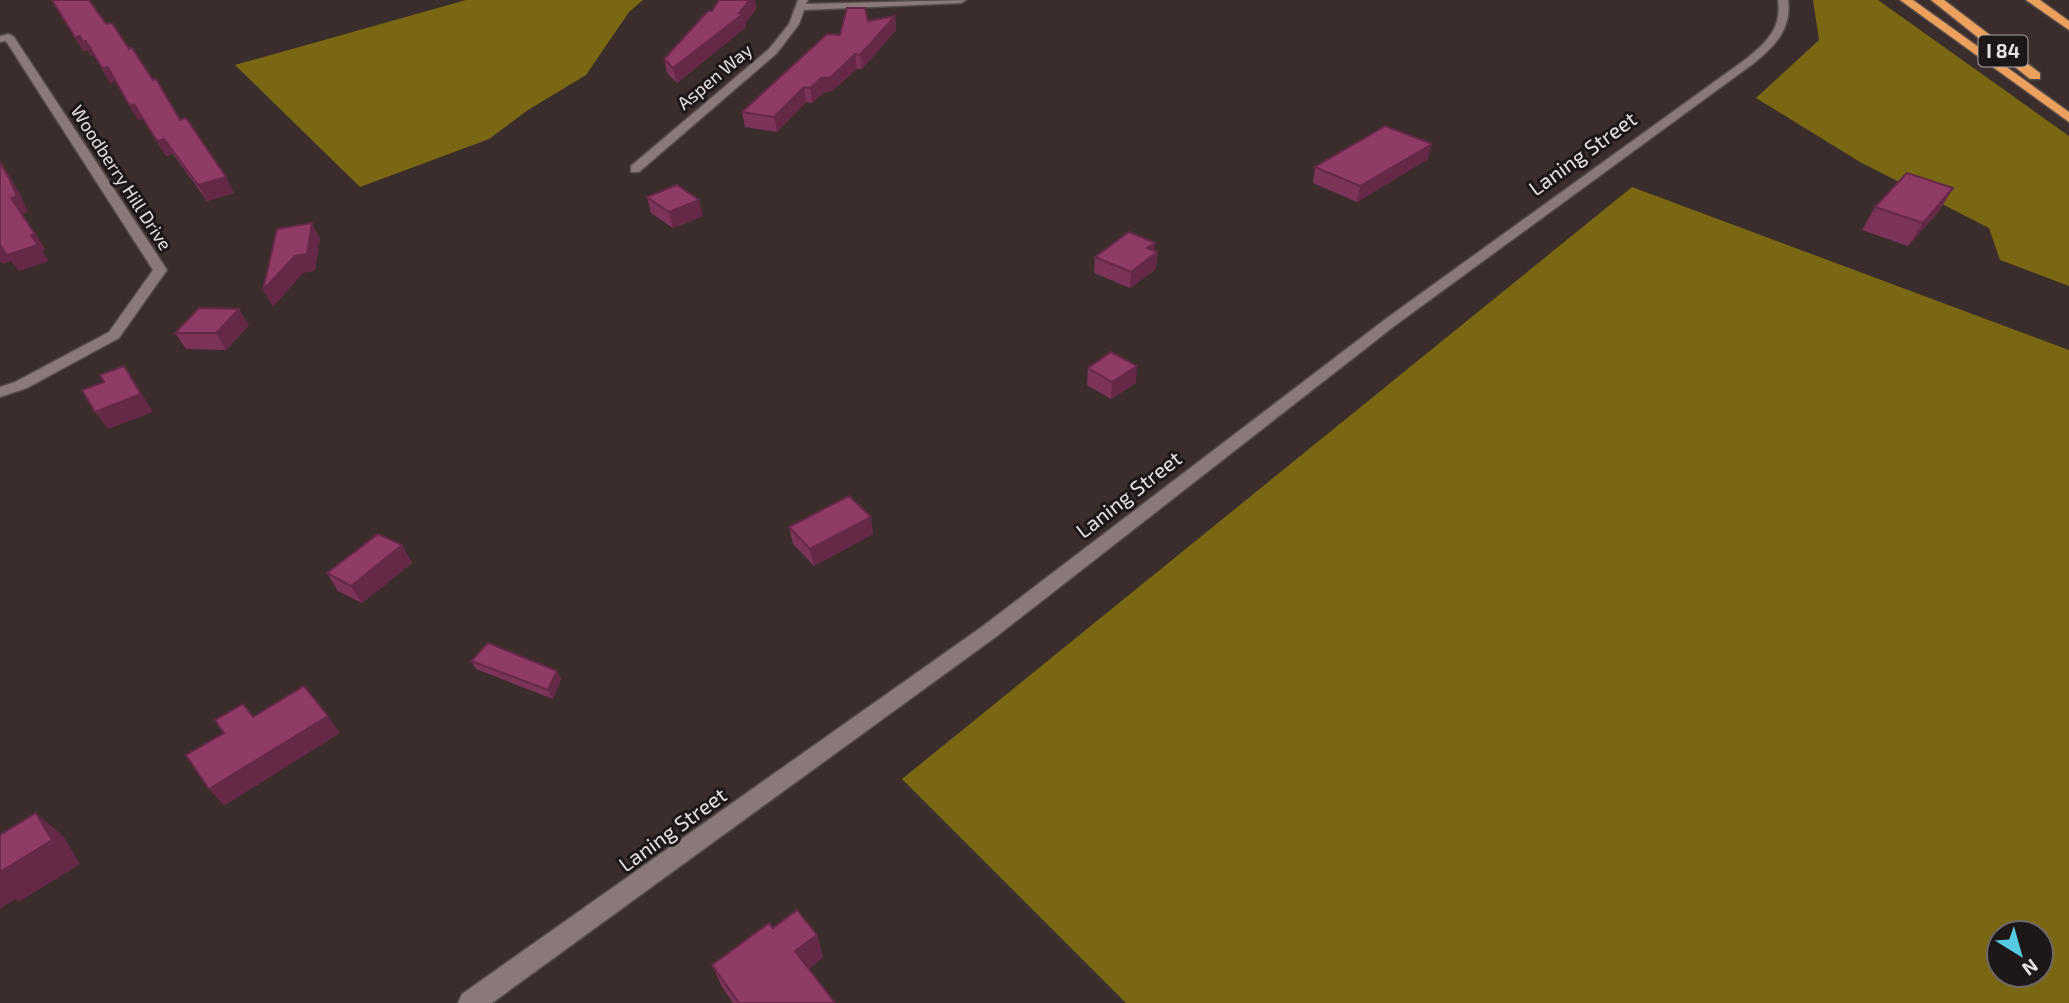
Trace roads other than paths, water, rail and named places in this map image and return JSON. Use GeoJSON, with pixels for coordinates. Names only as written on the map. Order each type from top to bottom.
{"type":"FeatureCollection","features":[{"type":"Feature","properties":{"kind":"highway"},"geometry":{"type":"LineString","coordinates":[[1906,0],[2069,118]]}},
{"type":"Feature","properties":{"kind":"highway","name":"I 84"},"geometry":{"type":"LineString","coordinates":[[1937,0],[2058,93]]}},
{"type":"Feature","properties":{"kind":"highway","name":"I 84"},"geometry":{"type":"LineString","coordinates":[[2032,0],[2069,26]]}},
{"type":"Feature","properties":{"kind":"street"},"geometry":{"type":"LineString","coordinates":[[803,3],[910,4],[961,0]]}},
{"type":"Feature","properties":{"kind":"street","name":"Laning Street"},"geometry":{"type":"LineString","coordinates":[[479,1001],[990,631],[1392,321],[1750,61],[1778,36],[1786,11],[1783,0]]}},
{"type":"Feature","properties":{"kind":"street","name":"Aspen Way"},"geometry":{"type":"LineString","coordinates":[[635,169],[773,51],[794,24],[803,3]]}},
{"type":"Feature","properties":{"kind":"street","name":"Woodberry Hill Drive"},"geometry":{"type":"LineString","coordinates":[[0,392],[21,385],[114,335],[160,270],[5,34]]}}]}
